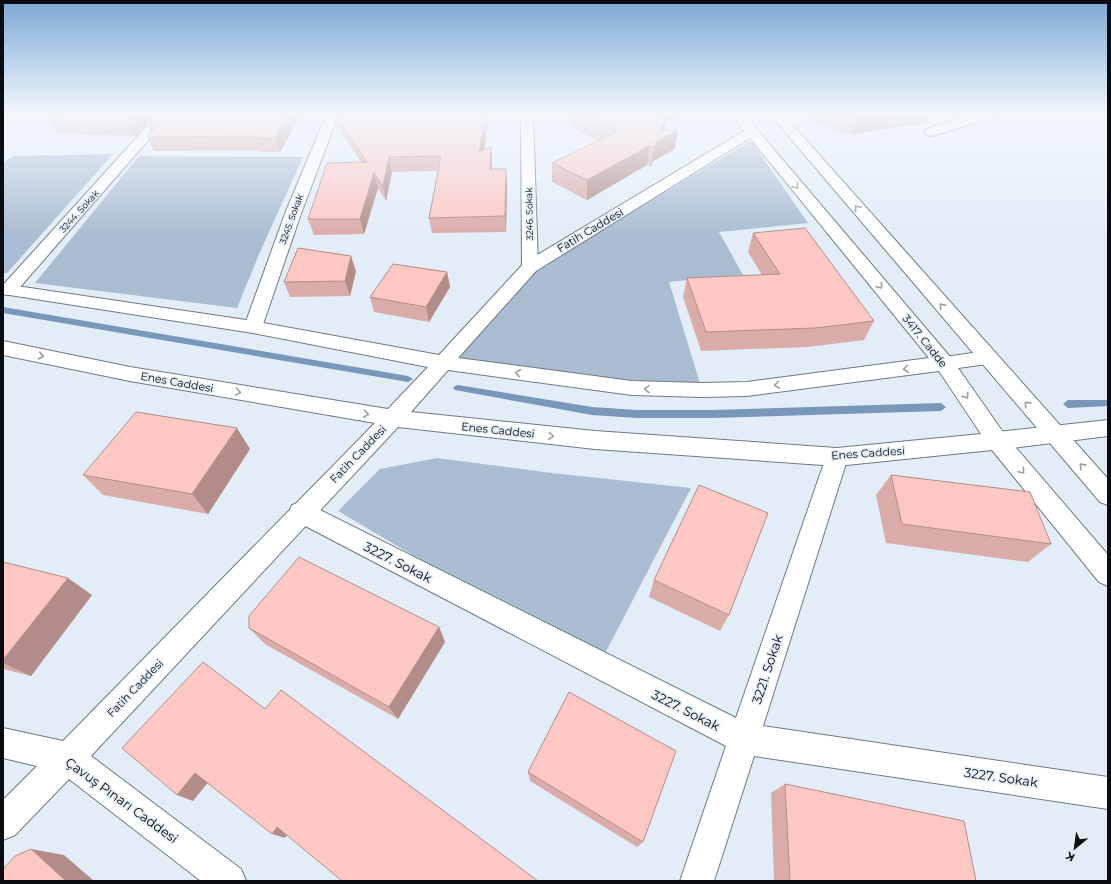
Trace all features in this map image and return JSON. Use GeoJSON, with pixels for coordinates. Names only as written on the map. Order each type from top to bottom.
{"type":"FeatureCollection","features":[{"type":"Feature","properties":{"kind":"street","name":"3244. Sokak"},"geometry":{"type":"LineString","coordinates":[[5,290],[128,154]]}},
{"type":"Feature","properties":{"kind":"street","name":"3245. Sokak"},"geometry":{"type":"LineString","coordinates":[[253,327],[294,211],[317,154]]}},
{"type":"Feature","properties":{"kind":"street","name":"3246. Sokak"},"geometry":{"type":"LineString","coordinates":[[528,154],[530,267]]}},
{"type":"Feature","properties":{"kind":"street","name":"Fatih Caddesi"},"geometry":{"type":"LineString","coordinates":[[3,823],[68,758],[393,418],[530,267],[715,154]]}},
{"type":"Feature","properties":{"kind":"street","name":"3417. Cadde"},"geometry":{"type":"LineString","coordinates":[[770,154],[944,364],[997,441],[1108,574]]}},
{"type":"Feature","properties":{"kind":"street"},"geometry":{"type":"LineString","coordinates":[[811,154],[1053,434],[1108,495]]}},
{"type":"Feature","properties":{"kind":"street"},"geometry":{"type":"LineString","coordinates":[[5,290],[253,327],[443,363],[632,388],[702,390],[747,389],[987,358]]}},
{"type":"Feature","properties":{"kind":"street","name":"Enes Caddesi"},"geometry":{"type":"LineString","coordinates":[[3,348],[130,374],[393,418],[595,440],[837,457],[1053,434]]}},
{"type":"Feature","properties":{"kind":"street"},"geometry":{"type":"LineString","coordinates":[[1053,434],[1108,428]]}},
{"type":"Feature","properties":{"kind":"street","name":"3221. Sokak"},"geometry":{"type":"LineString","coordinates":[[697,881],[837,457]]}},
{"type":"Feature","properties":{"kind":"street","name":"3227. Sokak"},"geometry":{"type":"LineString","coordinates":[[302,512],[744,739],[1108,793]]}},
{"type":"Feature","properties":{"kind":"street","name":"Çavuş Pınarı Caddesi"},"geometry":{"type":"LineString","coordinates":[[3,743],[68,758],[229,881]]}},
{"type":"Feature","properties":{"kind":"shaded area"},"geometry":{"type":"Polygon","coordinates":[[[113,154],[7,273],[3,273],[3,163],[13,156],[113,154]]]}},
{"type":"Feature","properties":{"kind":"shaded area"},"geometry":{"type":"Polygon","coordinates":[[[729,154],[760,154],[808,223],[719,232],[743,275],[669,282],[702,390],[457,358],[538,268],[729,154]]]}},
{"type":"Feature","properties":{"kind":"shaded area"},"geometry":{"type":"Polygon","coordinates":[[[139,156],[303,157],[260,252],[237,308],[35,283],[139,156]]]}},
{"type":"Feature","properties":{"kind":"shaded area"},"geometry":{"type":"Polygon","coordinates":[[[437,458],[552,473],[691,488],[599,665],[338,511],[380,469],[437,458]]]}},
{"type":"Feature","properties":{"kind":"building"},"geometry":{"type":"Polygon","coordinates":[[[362,154],[491,154],[490,169],[506,169],[505,216],[429,218],[441,156],[389,157],[383,186],[374,173],[360,219],[308,219],[327,163],[367,162],[362,154]]]}},
{"type":"Feature","properties":{"kind":"building"},"geometry":{"type":"Polygon","coordinates":[[[570,154],[634,154],[587,180],[552,163],[570,154]]]}},
{"type":"Feature","properties":{"kind":"building"},"geometry":{"type":"Polygon","coordinates":[[[805,228],[874,321],[815,328],[706,332],[687,278],[780,274],[753,233],[805,228]]]}},
{"type":"Feature","properties":{"kind":"building"},"geometry":{"type":"Polygon","coordinates":[[[298,248],[351,256],[345,281],[284,282],[298,248]]]}},
{"type":"Feature","properties":{"kind":"building"},"geometry":{"type":"Polygon","coordinates":[[[393,264],[447,272],[426,307],[370,297],[393,264]]]}},
{"type":"Feature","properties":{"kind":"building"},"geometry":{"type":"Polygon","coordinates":[[[136,412],[237,428],[192,494],[83,475],[136,412]]]}},
{"type":"Feature","properties":{"kind":"building"},"geometry":{"type":"Polygon","coordinates":[[[891,475],[1030,492],[1051,544],[902,524],[891,475]]]}},
{"type":"Feature","properties":{"kind":"building"},"geometry":{"type":"Polygon","coordinates":[[[699,485],[768,513],[729,615],[654,580],[699,485]]]}},
{"type":"Feature","properties":{"kind":"building"},"geometry":{"type":"Polygon","coordinates":[[[299,557],[439,627],[389,707],[249,628],[249,616],[299,557]]]}},
{"type":"Feature","properties":{"kind":"building"},"geometry":{"type":"Polygon","coordinates":[[[3,562],[68,578],[3,660],[3,562]]]}},
{"type":"Feature","properties":{"kind":"building"},"geometry":{"type":"Polygon","coordinates":[[[203,662],[265,709],[281,690],[538,881],[342,881],[277,827],[272,834],[195,773],[177,795],[122,748],[203,662]]]}},
{"type":"Feature","properties":{"kind":"building"},"geometry":{"type":"Polygon","coordinates":[[[569,692],[676,751],[643,842],[528,772],[569,692]]]}},
{"type":"Feature","properties":{"kind":"building"},"geometry":{"type":"Polygon","coordinates":[[[785,784],[964,821],[976,881],[790,881],[785,784]]]}},
{"type":"Feature","properties":{"kind":"building"},"geometry":{"type":"Polygon","coordinates":[[[31,849],[66,881],[3,881],[3,869],[15,856],[31,849]]]}},
{"type":"Feature","properties":{"kind":"waterway"},"geometry":{"type":"LineString","coordinates":[[3,310],[408,379]]}},
{"type":"Feature","properties":{"kind":"waterway"},"geometry":{"type":"LineString","coordinates":[[458,388],[592,411],[637,414],[712,414],[941,407]]}},
{"type":"Feature","properties":{"kind":"waterway"},"geometry":{"type":"LineString","coordinates":[[1068,404],[1108,403]]}}]}
